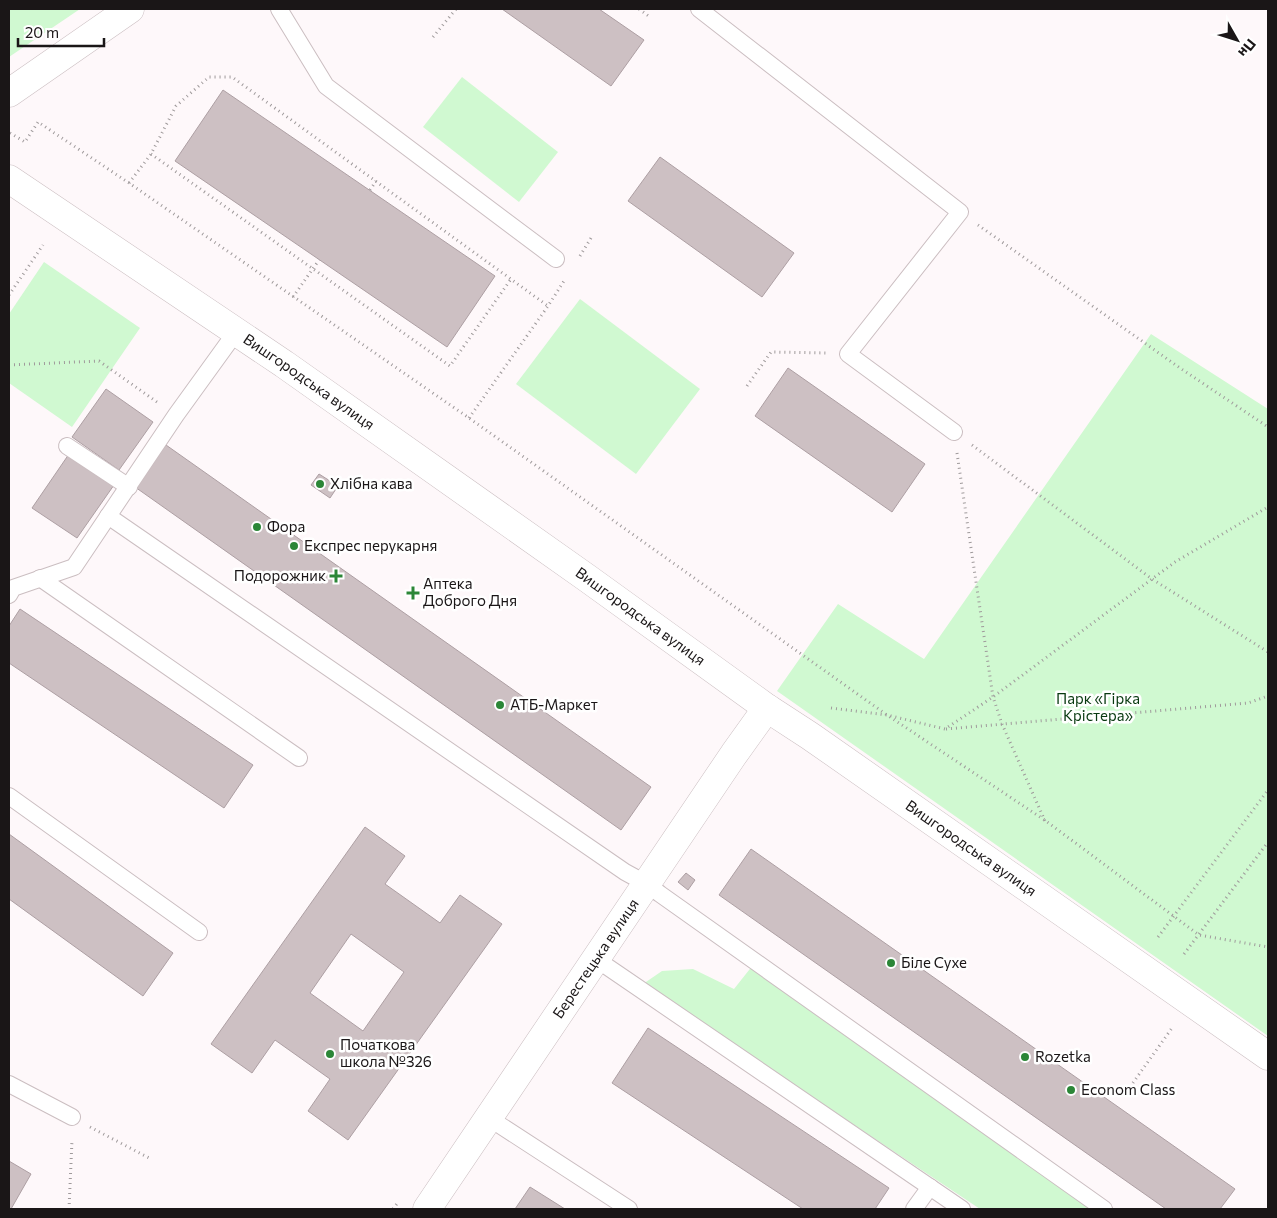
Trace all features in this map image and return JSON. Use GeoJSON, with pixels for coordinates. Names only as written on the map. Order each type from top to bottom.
{"type":"FeatureCollection","features":[{"type":"Feature","properties":{"kind":"main road"},"geometry":{"type":"LineString","coordinates":[[9,93],[130,9]]}},
{"type":"Feature","properties":{"kind":"main road","name":"Вишгородська вулиця"},"geometry":{"type":"LineString","coordinates":[[9,180],[284,364],[767,708],[810,736],[1268,1056]]}},
{"type":"Feature","properties":{"kind":"main road","name":"Берестецька вулиця"},"geometry":{"type":"LineString","coordinates":[[427,1209],[767,708]]}},
{"type":"Feature","properties":{"kind":"lane"},"geometry":{"type":"LineString","coordinates":[[279,9],[326,86],[556,259]]}},
{"type":"Feature","properties":{"kind":"lane"},"geometry":{"type":"LineString","coordinates":[[699,9],[960,212],[848,354],[954,432]]}},
{"type":"Feature","properties":{"kind":"lane"},"geometry":{"type":"LineString","coordinates":[[9,595],[13,588],[74,567],[176,416],[236,332]]}},
{"type":"Feature","properties":{"kind":"lane"},"geometry":{"type":"LineString","coordinates":[[67,446],[129,487]]}},
{"type":"Feature","properties":{"kind":"lane"},"geometry":{"type":"LineString","coordinates":[[108,516],[625,872],[647,884],[1104,1209]]}},
{"type":"Feature","properties":{"kind":"lane"},"geometry":{"type":"LineString","coordinates":[[40,578],[299,758]]}},
{"type":"Feature","properties":{"kind":"lane"},"geometry":{"type":"LineString","coordinates":[[9,796],[200,932]]}},
{"type":"Feature","properties":{"kind":"lane"},"geometry":{"type":"LineString","coordinates":[[596,959],[962,1209]]}},
{"type":"Feature","properties":{"kind":"lane"},"geometry":{"type":"LineString","coordinates":[[9,1084],[72,1117]]}},
{"type":"Feature","properties":{"kind":"lane"},"geometry":{"type":"LineString","coordinates":[[489,1118],[629,1209]]}},
{"type":"Feature","properties":{"kind":"lane"},"geometry":{"type":"LineString","coordinates":[[914,1209],[930,1187]]}},
{"type":"Feature","properties":{"kind":"path"},"geometry":{"type":"LineString","coordinates":[[433,37],[456,9]]}},
{"type":"Feature","properties":{"kind":"path"},"geometry":{"type":"LineString","coordinates":[[639,9],[650,17]]}},
{"type":"Feature","properties":{"kind":"path"},"geometry":{"type":"LineString","coordinates":[[129,183],[151,154],[176,106],[209,77],[232,77],[548,306]]}},
{"type":"Feature","properties":{"kind":"path"},"geometry":{"type":"LineString","coordinates":[[10,133],[24,142],[38,122],[129,183],[469,418],[887,715],[1046,821],[1199,935],[1268,947]]}},
{"type":"Feature","properties":{"kind":"path"},"geometry":{"type":"LineString","coordinates":[[151,154],[450,366],[511,279]]}},
{"type":"Feature","properties":{"kind":"path"},"geometry":{"type":"LineString","coordinates":[[370,190],[376,181]]}},
{"type":"Feature","properties":{"kind":"path"},"geometry":{"type":"LineString","coordinates":[[960,212],[1180,368],[1268,427]]}},
{"type":"Feature","properties":{"kind":"path"},"geometry":{"type":"LineString","coordinates":[[578,259],[591,238]]}},
{"type":"Feature","properties":{"kind":"path"},"geometry":{"type":"LineString","coordinates":[[9,295],[44,245]]}},
{"type":"Feature","properties":{"kind":"path"},"geometry":{"type":"LineString","coordinates":[[293,297],[319,260]]}},
{"type":"Feature","properties":{"kind":"path"},"geometry":{"type":"LineString","coordinates":[[469,418],[548,306],[568,274]]}},
{"type":"Feature","properties":{"kind":"path"},"geometry":{"type":"LineString","coordinates":[[747,386],[771,352],[848,354]]}},
{"type":"Feature","properties":{"kind":"path"},"geometry":{"type":"LineString","coordinates":[[9,365],[100,361],[176,416]]}},
{"type":"Feature","properties":{"kind":"path"},"geometry":{"type":"LineString","coordinates":[[954,432],[1152,579],[1268,652]]}},
{"type":"Feature","properties":{"kind":"path"},"geometry":{"type":"LineString","coordinates":[[954,432],[993,697],[1002,724],[1046,821]]}},
{"type":"Feature","properties":{"kind":"path"},"geometry":{"type":"LineString","coordinates":[[945,729],[993,697],[1175,562],[1268,506]]}},
{"type":"Feature","properties":{"kind":"path"},"geometry":{"type":"LineString","coordinates":[[831,708],[887,715],[945,729],[1248,703],[1268,696]]}},
{"type":"Feature","properties":{"kind":"path"},"geometry":{"type":"LineString","coordinates":[[1158,937],[1268,790]]}},
{"type":"Feature","properties":{"kind":"path"},"geometry":{"type":"LineString","coordinates":[[1184,954],[1268,842]]}},
{"type":"Feature","properties":{"kind":"path"},"geometry":{"type":"LineString","coordinates":[[1130,1088],[1172,1028]]}},
{"type":"Feature","properties":{"kind":"path"},"geometry":{"type":"LineString","coordinates":[[69,1209],[72,1117],[151,1159]]}},
{"type":"Feature","properties":{"kind":"green space"},"geometry":{"type":"Polygon","coordinates":[[[9,9],[80,9],[9,57],[9,9]]]}},
{"type":"Feature","properties":{"kind":"green space"},"geometry":{"type":"Polygon","coordinates":[[[462,77],[558,152],[519,202],[423,127],[462,77]]]}},
{"type":"Feature","properties":{"kind":"green space"},"geometry":{"type":"Polygon","coordinates":[[[44,262],[140,328],[72,427],[9,383],[9,314],[44,262]]]}},
{"type":"Feature","properties":{"kind":"green space"},"geometry":{"type":"Polygon","coordinates":[[[580,299],[700,389],[636,474],[516,384],[580,299]]]}},
{"type":"Feature","properties":{"kind":"green space","name":"Парк «Гірка Крістера»"},"geometry":{"type":"Polygon","coordinates":[[[1151,334],[1268,409],[1268,1036],[777,691],[838,604],[924,659],[1151,334]]]}},
{"type":"Feature","properties":{"kind":"green space"},"geometry":{"type":"Polygon","coordinates":[[[753,965],[1095,1209],[980,1209],[643,984],[662,971],[693,969],[734,989],[753,965]]]}},
{"type":"Feature","properties":{"kind":"building"},"geometry":{"type":"Polygon","coordinates":[[[502,9],[599,9],[644,40],[611,86],[502,9]]]}},
{"type":"Feature","properties":{"kind":"building"},"geometry":{"type":"Polygon","coordinates":[[[223,90],[495,276],[447,347],[175,161],[223,90]]]}},
{"type":"Feature","properties":{"kind":"building"},"geometry":{"type":"Polygon","coordinates":[[[660,157],[794,253],[762,297],[628,201],[660,157]]]}},
{"type":"Feature","properties":{"kind":"building"},"geometry":{"type":"Polygon","coordinates":[[[788,368],[925,464],[892,512],[755,416],[788,368]]]}},
{"type":"Feature","properties":{"kind":"building"},"geometry":{"type":"Polygon","coordinates":[[[106,389],[153,422],[119,470],[72,437],[106,389]]]}},
{"type":"Feature","properties":{"kind":"building"},"geometry":{"type":"Polygon","coordinates":[[[166,445],[651,787],[621,830],[135,487],[166,445]]]}},
{"type":"Feature","properties":{"kind":"building"},"geometry":{"type":"Polygon","coordinates":[[[69,454],[114,485],[77,538],[32,508],[69,454]]]}},
{"type":"Feature","properties":{"kind":"building"},"geometry":{"type":"Polygon","coordinates":[[[319,474],[338,486],[330,498],[311,485],[319,474]]]}},
{"type":"Feature","properties":{"kind":"building"},"geometry":{"type":"Polygon","coordinates":[[[20,609],[253,765],[224,808],[9,663],[9,626],[20,609]]]}},
{"type":"Feature","properties":{"kind":"building"},"geometry":{"type":"Polygon","coordinates":[[[365,827],[405,856],[385,884],[440,923],[460,895],[502,924],[348,1140],[308,1111],[330,1079],[275,1040],[252,1073],[211,1044],[365,827]],[[351,934],[310,993],[363,1031],[404,972],[351,934]]]}},
{"type":"Feature","properties":{"kind":"building"},"geometry":{"type":"Polygon","coordinates":[[[9,834],[173,953],[143,996],[9,899],[9,834]]]}},
{"type":"Feature","properties":{"kind":"building"},"geometry":{"type":"Polygon","coordinates":[[[751,849],[1235,1189],[1220,1209],[1166,1209],[719,895],[751,849]]]}},
{"type":"Feature","properties":{"kind":"building"},"geometry":{"type":"Polygon","coordinates":[[[686,873],[695,880],[688,890],[678,882],[686,873]]]}},
{"type":"Feature","properties":{"kind":"building"},"geometry":{"type":"Polygon","coordinates":[[[648,1028],[889,1188],[875,1209],[803,1209],[612,1083],[648,1028]]]}},
{"type":"Feature","properties":{"kind":"building"},"geometry":{"type":"Polygon","coordinates":[[[9,1161],[31,1174],[11,1209],[9,1209],[9,1161]]]}},
{"type":"Feature","properties":{"kind":"building"},"geometry":{"type":"Polygon","coordinates":[[[530,1187],[565,1209],[515,1209],[530,1187]]]}},
{"type":"Feature","properties":{"kind":"place","name":"Хлібна кава"},"geometry":{"type":"Point","coordinates":[320,484]}},
{"type":"Feature","properties":{"kind":"place","name":"Фора"},"geometry":{"type":"Point","coordinates":[257,527]}},
{"type":"Feature","properties":{"kind":"place","name":"Експрес перукарня"},"geometry":{"type":"Point","coordinates":[294,546]}},
{"type":"Feature","properties":{"kind":"place","name":"Подорожник"},"geometry":{"type":"Point","coordinates":[336,576]}},
{"type":"Feature","properties":{"kind":"place","name":"Аптека Доброго Дня"},"geometry":{"type":"Point","coordinates":[413,593]}},
{"type":"Feature","properties":{"kind":"place","name":"АТБ-Маркет"},"geometry":{"type":"Point","coordinates":[500,705]}},
{"type":"Feature","properties":{"kind":"place","name":"Біле Сухе"},"geometry":{"type":"Point","coordinates":[891,963]}},
{"type":"Feature","properties":{"kind":"place","name":"Початкова школа №326"},"geometry":{"type":"Point","coordinates":[330,1054]}},
{"type":"Feature","properties":{"kind":"place","name":"Rozetka"},"geometry":{"type":"Point","coordinates":[1025,1057]}},
{"type":"Feature","properties":{"kind":"place","name":"Econom Class"},"geometry":{"type":"Point","coordinates":[1071,1090]}}]}
